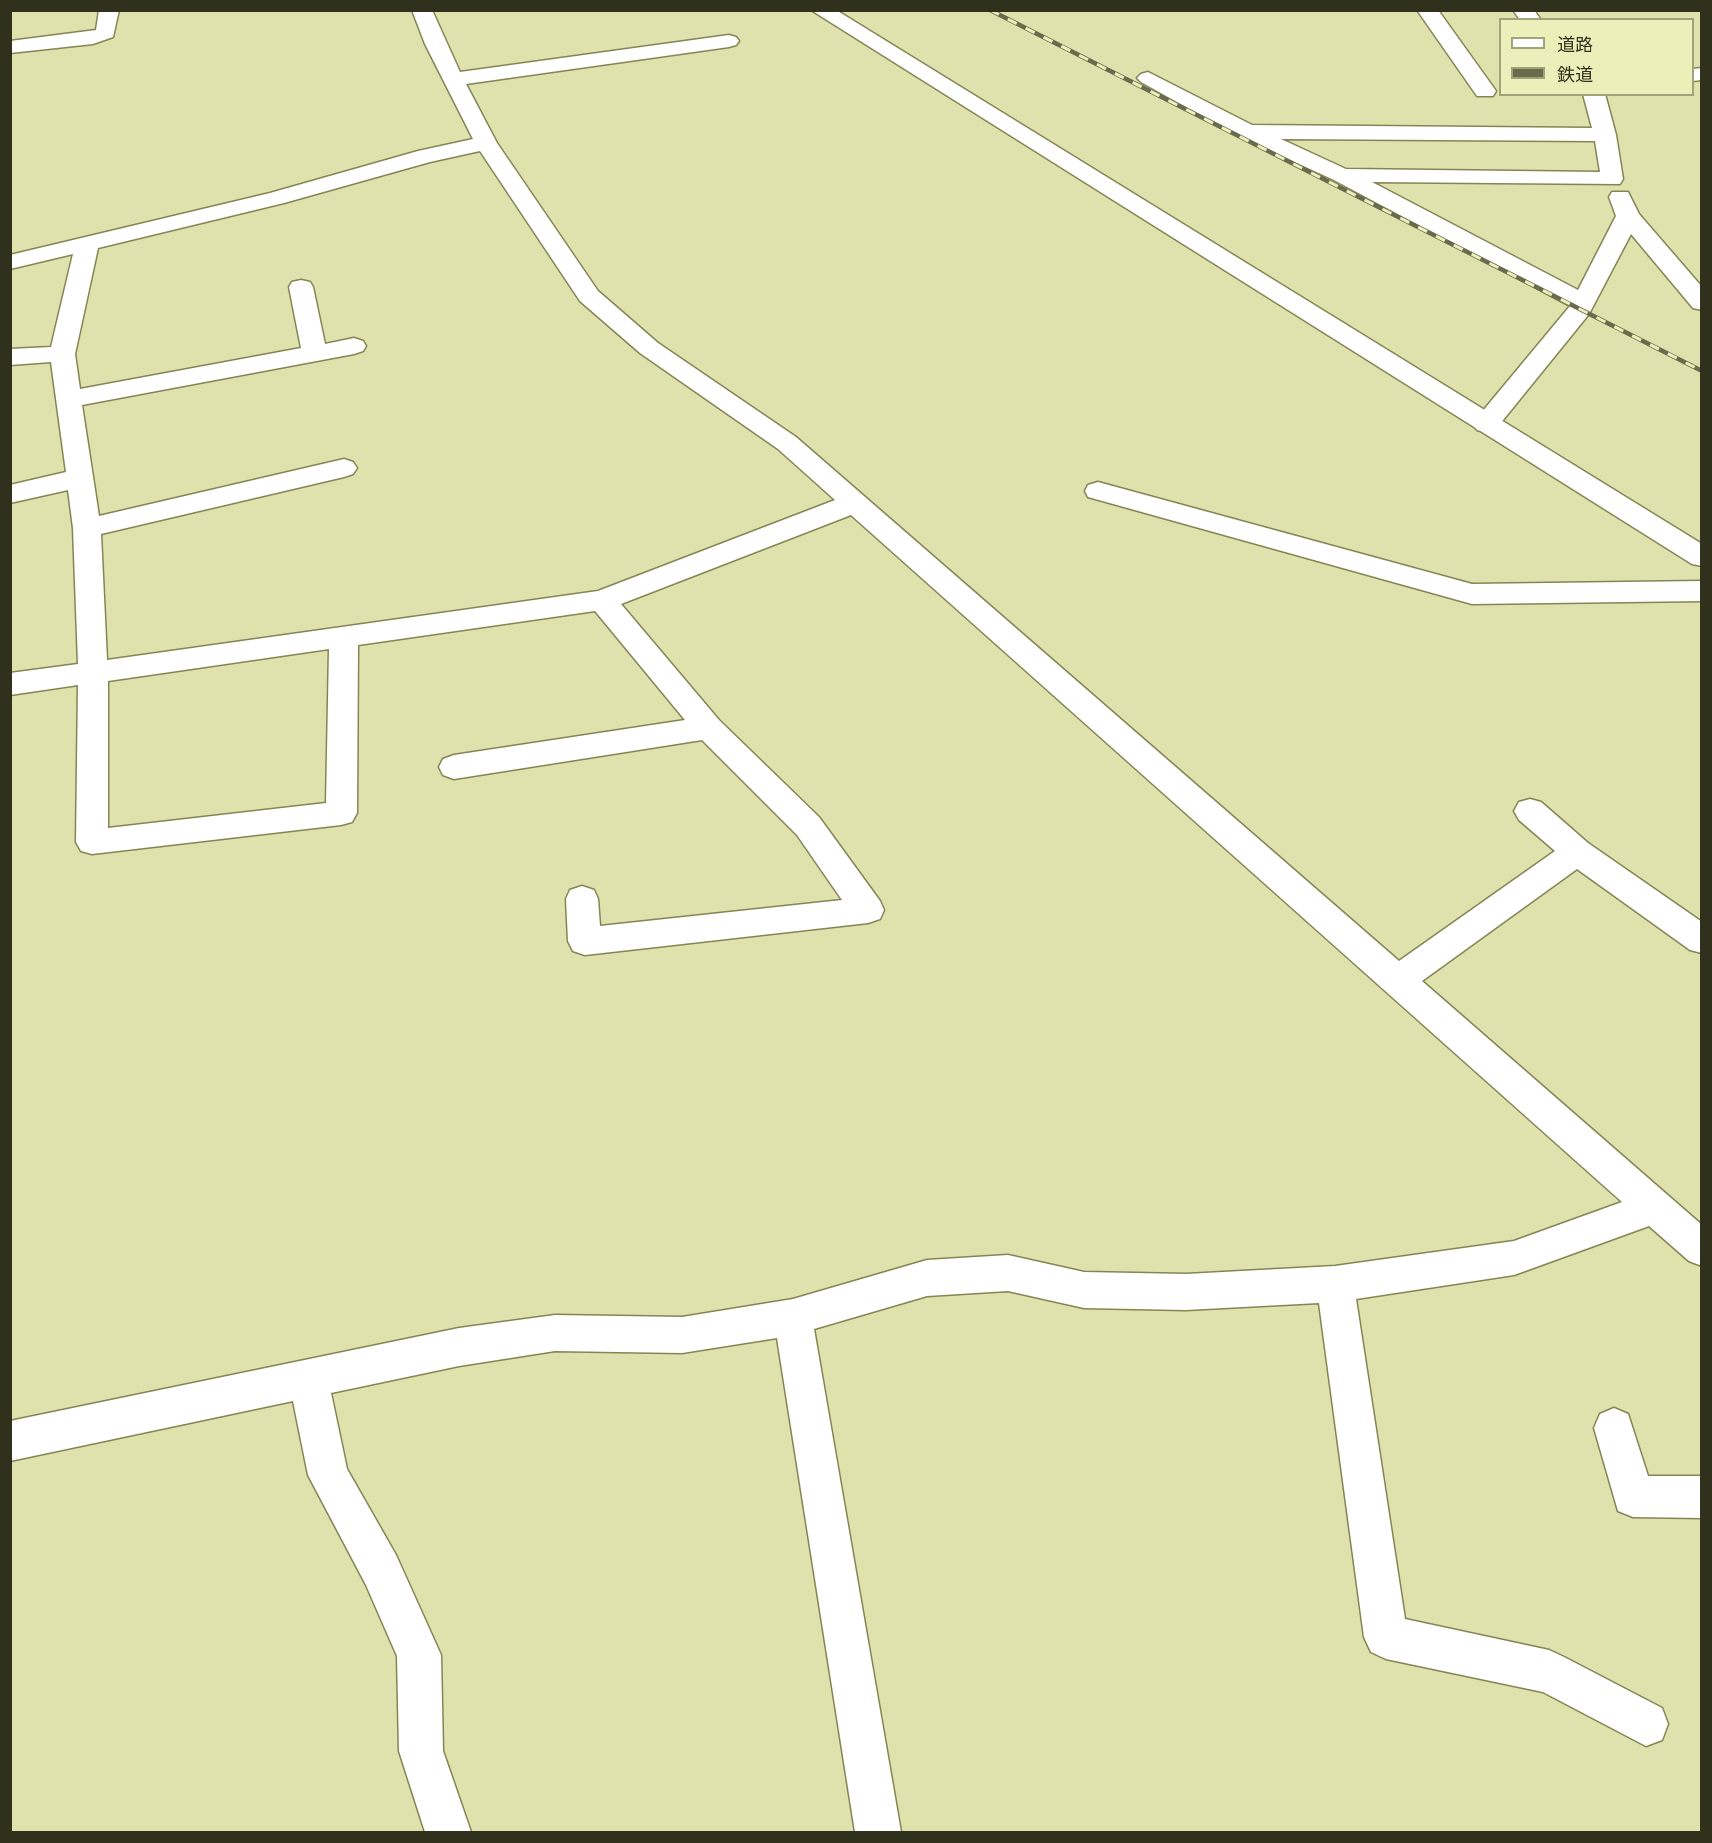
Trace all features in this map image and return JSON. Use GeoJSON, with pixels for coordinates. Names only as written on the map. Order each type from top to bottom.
{"type":"FeatureCollection","features":[{"type":"Feature","properties":{"kind":"street"},"geometry":{"type":"LineString","coordinates":[[10,47],[93,38],[106,33],[109,10]]}},
{"type":"Feature","properties":{"kind":"street"},"geometry":{"type":"LineString","coordinates":[[422,10],[453,79],[486,142],[589,296],[649,348],[787,443],[1701,1250]]}},
{"type":"Feature","properties":{"kind":"street"},"geometry":{"type":"LineString","coordinates":[[821,10],[1701,557]]}},
{"type":"Feature","properties":{"kind":"street"},"geometry":{"type":"LineString","coordinates":[[1427,10],[1485,91]]}},
{"type":"Feature","properties":{"kind":"street"},"geometry":{"type":"LineString","coordinates":[[453,79],[729,41]]}},
{"type":"Feature","properties":{"kind":"street"},"geometry":{"type":"LineString","coordinates":[[1148,78],[1248,132],[1342,175],[1583,303]]}},
{"type":"Feature","properties":{"kind":"street"},"geometry":{"type":"LineString","coordinates":[[1595,96],[1605,135],[1612,179],[1628,216],[1701,303]]}},
{"type":"Feature","properties":{"kind":"street"},"geometry":{"type":"LineString","coordinates":[[1248,132],[1605,135]]}},
{"type":"Feature","properties":{"kind":"street"},"geometry":{"type":"LineString","coordinates":[[10,262],[276,198],[426,156],[486,142]]}},
{"type":"Feature","properties":{"kind":"street"},"geometry":{"type":"LineString","coordinates":[[1342,175],[1612,179]]}},
{"type":"Feature","properties":{"kind":"street"},"geometry":{"type":"LineString","coordinates":[[1486,424],[1583,303],[1628,216]]}},
{"type":"Feature","properties":{"kind":"street"},"geometry":{"type":"LineString","coordinates":[[88,242],[62,354],[87,528],[93,672],[92,842],[341,813],[344,636]]}},
{"type":"Feature","properties":{"kind":"street"},"geometry":{"type":"LineString","coordinates":[[301,287],[314,353]]}},
{"type":"Feature","properties":{"kind":"street"},"geometry":{"type":"LineString","coordinates":[[69,399],[354,346]]}},
{"type":"Feature","properties":{"kind":"street"},"geometry":{"type":"LineString","coordinates":[[10,357],[62,354]]}},
{"type":"Feature","properties":{"kind":"street"},"geometry":{"type":"LineString","coordinates":[[87,528],[345,468]]}},
{"type":"Feature","properties":{"kind":"street"},"geometry":{"type":"LineString","coordinates":[[10,494],[80,478]]}},
{"type":"Feature","properties":{"kind":"street"},"geometry":{"type":"LineString","coordinates":[[1098,490],[1472,594],[1701,591]]}},
{"type":"Feature","properties":{"kind":"street"},"geometry":{"type":"LineString","coordinates":[[10,684],[602,600],[855,503]]}},
{"type":"Feature","properties":{"kind":"street"},"geometry":{"type":"LineString","coordinates":[[582,899],[585,941],[868,910],[808,826],[708,728],[602,600]]}},
{"type":"Feature","properties":{"kind":"street"},"geometry":{"type":"LineString","coordinates":[[454,767],[708,728]]}},
{"type":"Feature","properties":{"kind":"street"},"geometry":{"type":"LineString","coordinates":[[1530,811],[1577,852],[1701,940]]}},
{"type":"Feature","properties":{"kind":"street"},"geometry":{"type":"LineString","coordinates":[[1397,981],[1577,852]]}},
{"type":"Feature","properties":{"kind":"street"},"geometry":{"type":"LineString","coordinates":[[10,1441],[459,1347],[555,1333],[682,1335],[793,1317],[927,1278],[1008,1273],[1084,1290],[1186,1292],[1335,1284],[1514,1258],[1653,1208]]}},
{"type":"Feature","properties":{"kind":"street"},"geometry":{"type":"LineString","coordinates":[[1335,1284],[1386,1637],[1549,1672],[1646,1724]]}},
{"type":"Feature","properties":{"kind":"street"},"geometry":{"type":"LineString","coordinates":[[793,1317],[878,1833]]}},
{"type":"Feature","properties":{"kind":"street"},"geometry":{"type":"LineString","coordinates":[[308,1378],[328,1475],[381,1570],[419,1655],[421,1751],[448,1833]]}},
{"type":"Feature","properties":{"kind":"street"},"geometry":{"type":"LineString","coordinates":[[1614,1428],[1633,1496],[1701,1497]]}},
{"type":"Feature","properties":{"kind":"railway"},"geometry":{"type":"LineString","coordinates":[[990,10],[1702,371]]}}]}
